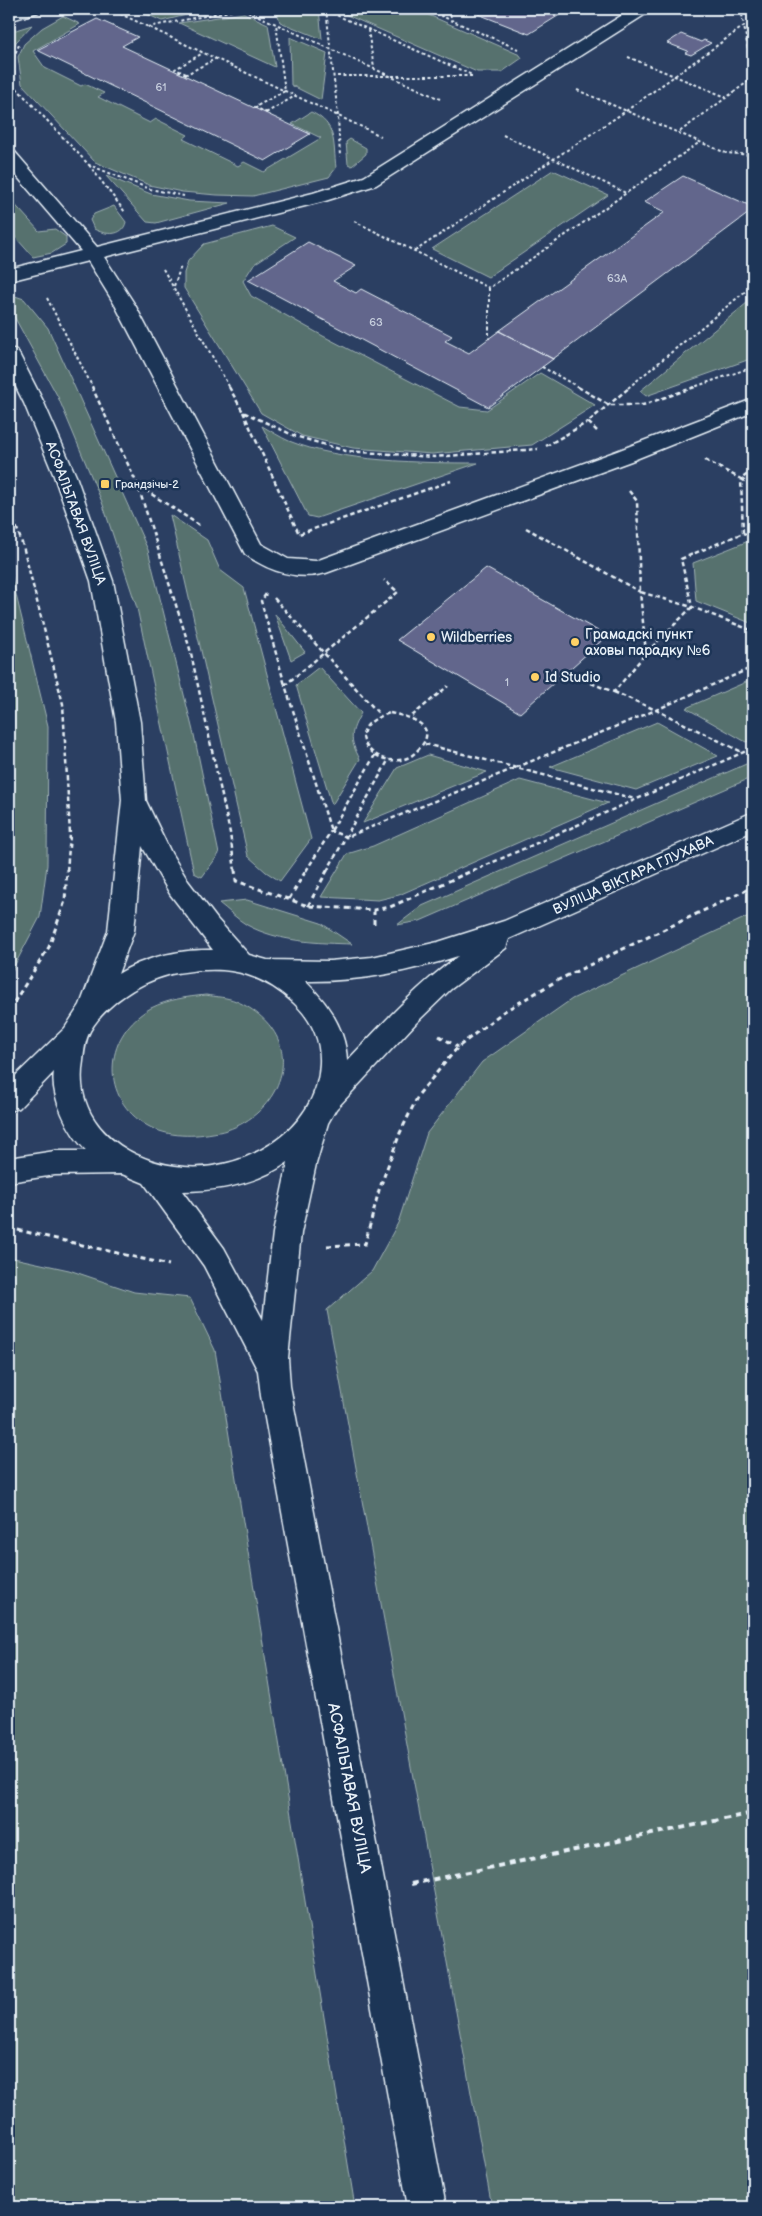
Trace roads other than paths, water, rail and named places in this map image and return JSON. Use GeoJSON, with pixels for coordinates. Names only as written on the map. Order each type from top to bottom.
{"type":"FeatureCollection","features":[{"type":"Feature","properties":{"kind":"street"},"geometry":{"type":"LineString","coordinates":[[9,16],[32,9]]}},
{"type":"Feature","properties":{"kind":"street"},"geometry":{"type":"LineString","coordinates":[[17,273],[319,197],[370,181],[643,9]]}},
{"type":"Feature","properties":{"kind":"street"},"geometry":{"type":"LineString","coordinates":[[9,156],[93,254],[125,305],[254,549],[267,560],[300,570],[318,568],[624,456],[753,405]]}},
{"type":"Feature","properties":{"kind":"street","name":"АСФАЛЬТАВАЯ ВУЛІЦА"},"geometry":{"type":"LineString","coordinates":[[9,354],[34,403],[65,476],[102,581],[127,711],[134,800],[121,931],[92,1008]]}},
{"type":"Feature","properties":{"kind":"street","name":"АСФАЛЬТАВАЯ ВУЛІЦА"},"geometry":{"type":"LineString","coordinates":[[134,800],[162,860],[190,903],[240,962]]}},
{"type":"Feature","properties":{"kind":"street","name":"ВУЛІЦА ВІКТАРА ГЛУХАВА"},"geometry":{"type":"LineString","coordinates":[[268,970],[330,972],[372,967],[438,952],[513,928],[753,821]]}},
{"type":"Feature","properties":{"kind":"street","name":"ВУЛІЦА ВІКТАРА ГЛУХАВА"},"geometry":{"type":"LineString","coordinates":[[121,1162],[154,1175],[199,1180],[244,1172],[284,1152],[407,1015],[442,982],[513,928]]}},
{"type":"Feature","properties":{"kind":"street"},"geometry":{"type":"LineString","coordinates":[[9,1100],[75,1033],[92,1008],[122,982],[158,966],[199,959],[240,962],[268,970],[297,988],[319,1012],[332,1040],[334,1071],[296,1188],[285,1240],[273,1369]]}},
{"type":"Feature","properties":{"kind":"street"},"geometry":{"type":"LineString","coordinates":[[75,1033],[65,1069],[70,1105],[89,1137],[121,1162]]}},
{"type":"Feature","properties":{"kind":"street"},"geometry":{"type":"LineString","coordinates":[[9,1170],[55,1163],[121,1162]]}},
{"type":"Feature","properties":{"kind":"street"},"geometry":{"type":"LineString","coordinates":[[154,1175],[214,1257],[273,1369]]}},
{"type":"Feature","properties":{"kind":"street","name":"АСФАЛЬТАВАЯ ВУЛІЦА"},"geometry":{"type":"LineString","coordinates":[[273,1369],[427,2207]]}},
{"type":"Feature","properties":{"kind":"place","name":"Грандзічы-2"},"geometry":{"type":"Point","coordinates":[105,484]}},
{"type":"Feature","properties":{"kind":"place","name":"Wildberries"},"geometry":{"type":"Point","coordinates":[431,637]}},
{"type":"Feature","properties":{"kind":"place","name":"Грамадскі пункт аховы парадку №6"},"geometry":{"type":"Point","coordinates":[575,642]}},
{"type":"Feature","properties":{"kind":"place","name":"Id Studio"},"geometry":{"type":"Point","coordinates":[535,677]}}]}
